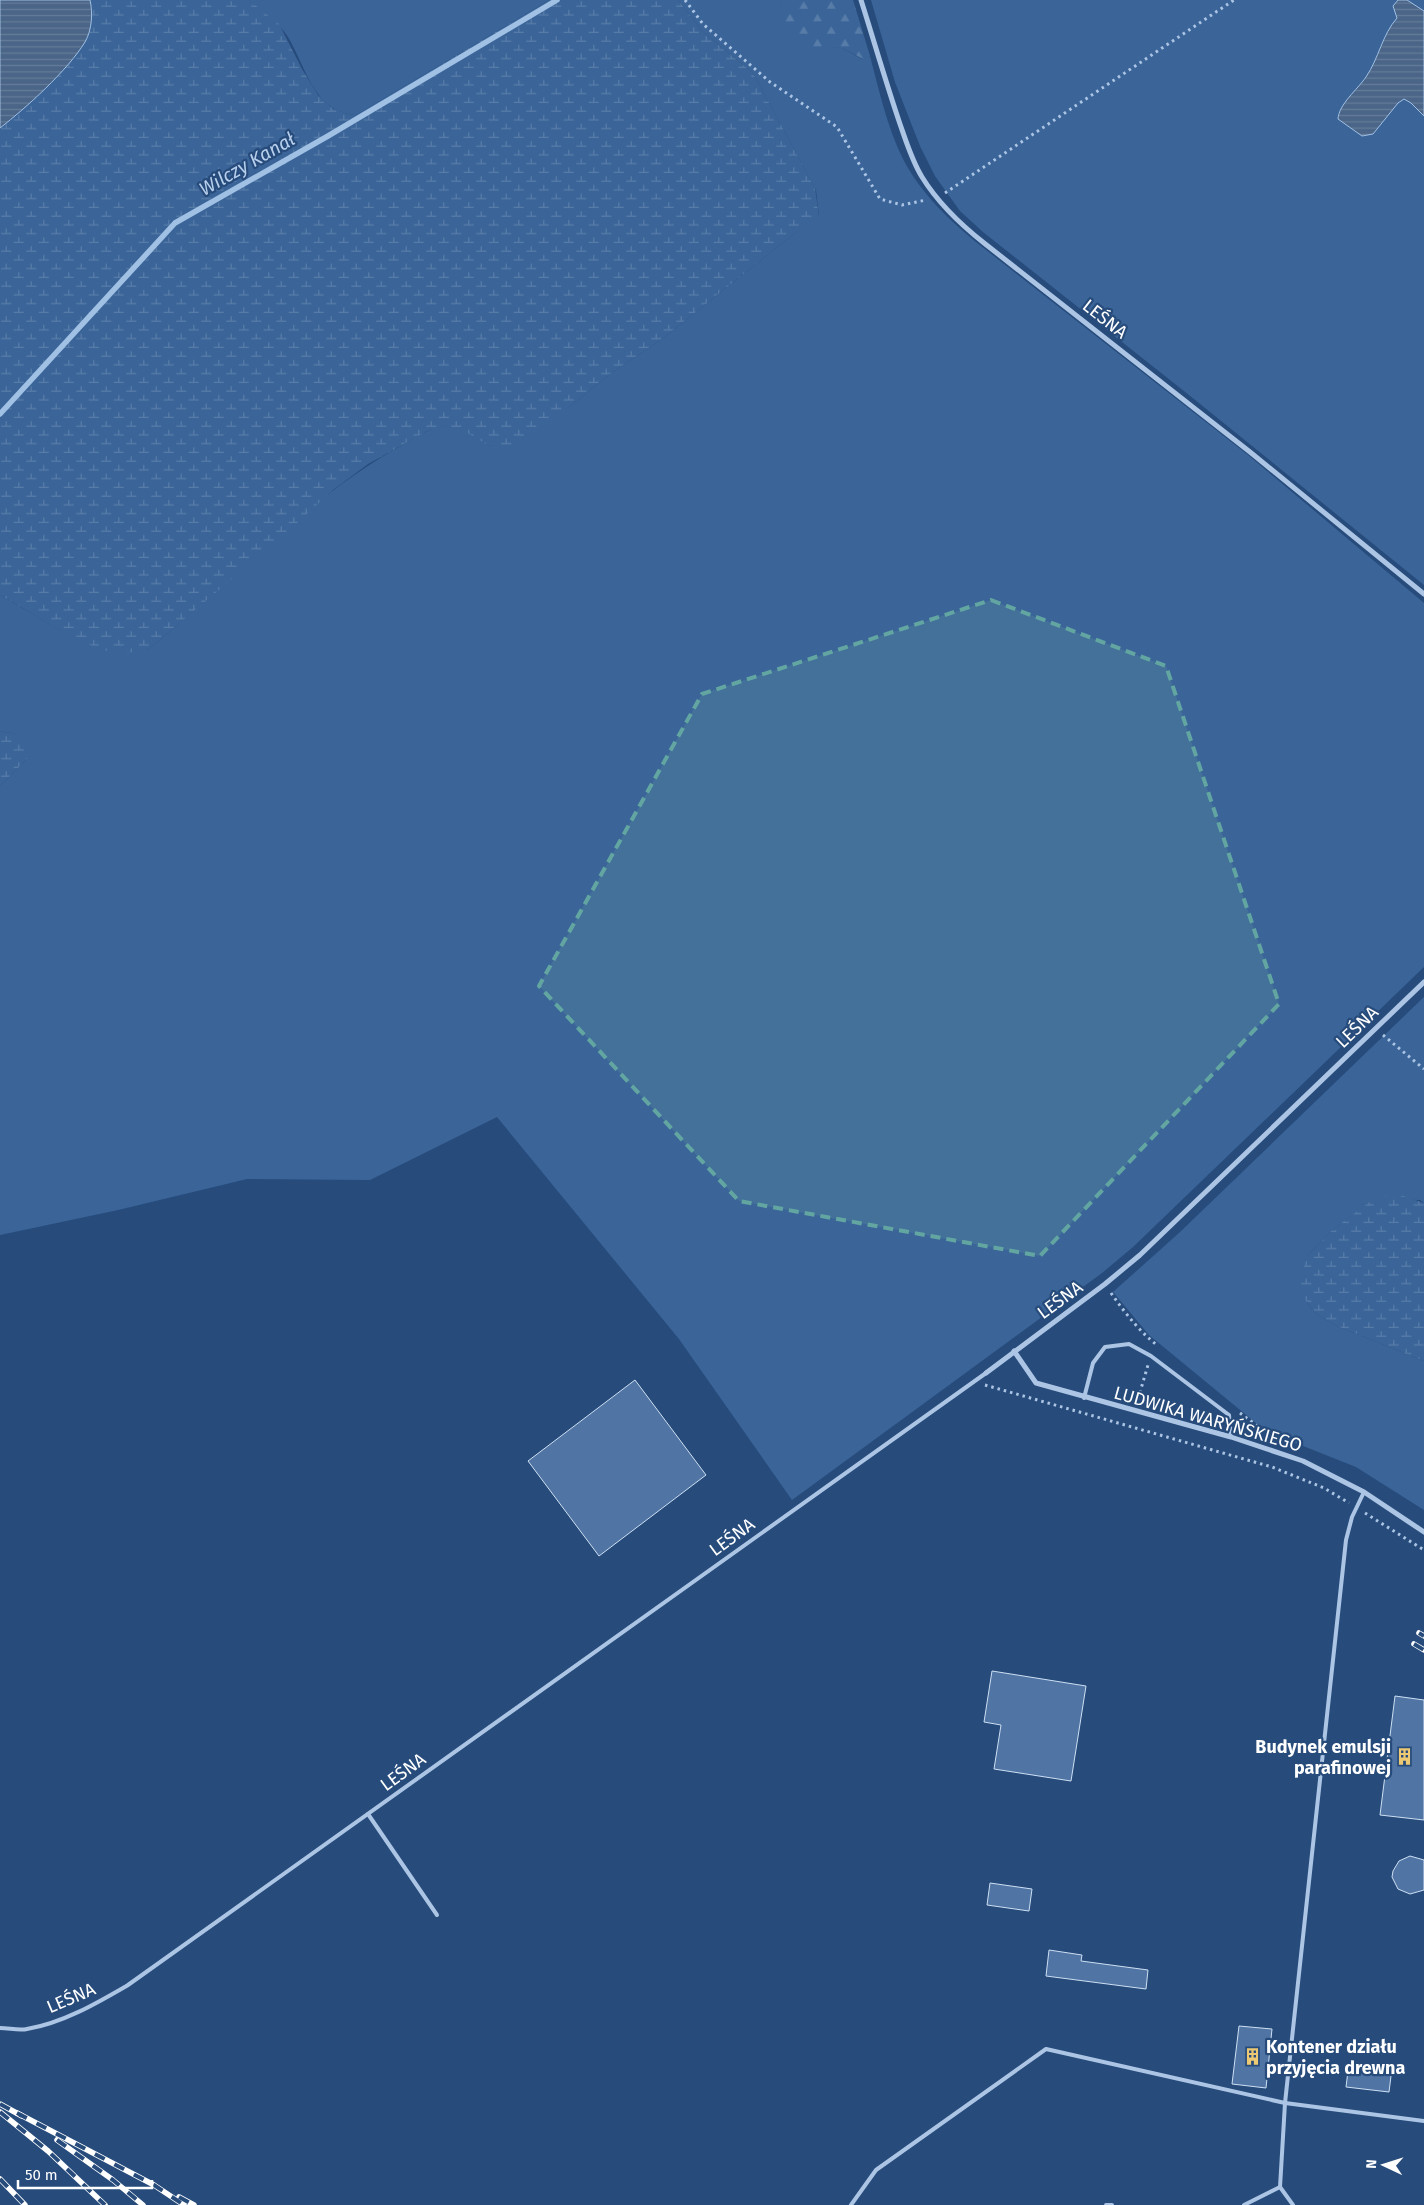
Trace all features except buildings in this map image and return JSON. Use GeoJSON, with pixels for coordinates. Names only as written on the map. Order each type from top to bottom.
{"type":"FeatureCollection","features":[{"type":"Feature","properties":{"kind":"street","name":"LEŚNA"},"geometry":{"type":"LineString","coordinates":[[862,0],[906,142],[920,175],[951,215],[1243,446],[1424,594]]}},
{"type":"Feature","properties":{"kind":"street","name":"LEŚNA"},"geometry":{"type":"LineString","coordinates":[[986,1373],[1105,1284],[1165,1231],[1424,982]]}},
{"type":"Feature","properties":{"kind":"street","name":"LUDWIKA WARYŃSKIEGO"},"geometry":{"type":"LineString","coordinates":[[1014,1351],[1036,1383],[1134,1412],[1231,1437],[1303,1461],[1364,1492],[1424,1532]]}},
{"type":"Feature","properties":{"kind":"lane"},"geometry":{"type":"LineString","coordinates":[[1084,1398],[1093,1363],[1105,1347],[1130,1344],[1151,1356],[1229,1415],[1231,1437]]}},
{"type":"Feature","properties":{"kind":"lane","name":"LEŚNA"},"geometry":{"type":"LineString","coordinates":[[0,2028],[27,2029],[62,2018],[95,2004],[128,1985],[986,1373]]}},
{"type":"Feature","properties":{"kind":"lane"},"geometry":{"type":"LineString","coordinates":[[1293,2205],[1280,2187],[1285,2103],[1346,1540],[1352,1517],[1364,1492]]}},
{"type":"Feature","properties":{"kind":"lane"},"geometry":{"type":"LineString","coordinates":[[368,1814],[437,1915]]}},
{"type":"Feature","properties":{"kind":"lane"},"geometry":{"type":"LineString","coordinates":[[851,2205],[876,2170],[1046,2049],[1285,2103],[1424,2120]]}},
{"type":"Feature","properties":{"kind":"lane"},"geometry":{"type":"LineString","coordinates":[[1244,2205],[1280,2187]]}},
{"type":"Feature","properties":{"kind":"lane"},"geometry":{"type":"LineString","coordinates":[[1106,2205],[1112,2205]]}},
{"type":"Feature","properties":{"kind":"path"},"geometry":{"type":"LineString","coordinates":[[685,0],[703,24],[770,82],[836,128],[880,199],[902,205],[937,198],[1234,0]]}},
{"type":"Feature","properties":{"kind":"path"},"geometry":{"type":"LineString","coordinates":[[1375,1028],[1424,1069]]}},
{"type":"Feature","properties":{"kind":"path"},"geometry":{"type":"LineString","coordinates":[[1105,1284],[1126,1314],[1162,1350]]}},
{"type":"Feature","properties":{"kind":"path"},"geometry":{"type":"LineString","coordinates":[[1130,1426],[1154,1343]]}},
{"type":"Feature","properties":{"kind":"path"},"geometry":{"type":"LineString","coordinates":[[977,1380],[981,1384],[1290,1473],[1324,1488],[1424,1550]]}},
{"type":"Feature","properties":{"kind":"path"},"geometry":{"type":"LineString","coordinates":[[1238,1412],[1264,1431],[1287,1443]]}},
{"type":"Feature","properties":{"kind":"highlighted area"},"geometry":{"type":"Polygon","coordinates":[[[991,600],[1166,666],[1279,1004],[1040,1256],[739,1201],[539,986],[702,694],[991,600]]]}},
{"type":"Feature","properties":{"kind":"green space"},"geometry":{"type":"Polygon","coordinates":[[[90,0],[249,0],[279,24],[302,69],[318,95],[332,108],[347,114],[356,115],[549,0],[678,0],[703,32],[753,73],[815,188],[819,217],[790,237],[662,339],[610,374],[569,407],[513,444],[502,448],[491,447],[461,429],[444,426],[427,431],[368,464],[333,490],[287,532],[149,649],[123,653],[107,651],[65,633],[0,595],[0,128],[54,78],[73,57],[92,8],[90,0]]]}},
{"type":"Feature","properties":{"kind":"green space"},"geometry":{"type":"Polygon","coordinates":[[[249,0],[549,0],[356,115],[341,112],[329,105],[320,96],[312,85],[286,34],[278,24],[249,0]]]}},
{"type":"Feature","properties":{"kind":"green space"},"geometry":{"type":"Polygon","coordinates":[[[678,0],[782,0],[781,14],[830,47],[842,48],[862,59],[870,56],[880,95],[897,147],[910,172],[937,207],[981,246],[1248,455],[1424,603],[1424,967],[1133,1247],[1102,1273],[792,1500],[679,1339],[497,1117],[370,1180],[247,1179],[118,1210],[0,1235],[0,786],[27,759],[15,734],[0,731],[0,595],[85,643],[121,652],[149,649],[301,516],[365,468],[421,434],[438,427],[457,427],[491,447],[569,407],[610,374],[662,339],[819,216],[816,190],[753,73],[703,32],[678,0]]]}},
{"type":"Feature","properties":{"kind":"green space"},"geometry":{"type":"Polygon","coordinates":[[[782,0],[853,0],[870,56],[863,59],[842,48],[815,47],[798,43],[787,37],[780,14],[782,0]]]}},
{"type":"Feature","properties":{"kind":"green space"},"geometry":{"type":"Polygon","coordinates":[[[871,0],[1424,0],[1424,585],[983,232],[960,211],[935,176],[920,146],[895,82],[871,0]]]}},
{"type":"Feature","properties":{"kind":"green space"},"geometry":{"type":"Polygon","coordinates":[[[0,731],[15,734],[26,744],[27,759],[0,786],[0,731]]]}},
{"type":"Feature","properties":{"kind":"green space"},"geometry":{"type":"Polygon","coordinates":[[[1424,997],[1424,1203],[1420,1200],[1375,1199],[1331,1231],[1308,1255],[1306,1301],[1316,1314],[1337,1326],[1424,1361],[1424,1510],[1356,1467],[1283,1438],[1256,1423],[1149,1335],[1113,1292],[1179,1233],[1424,997]]]}},
{"type":"Feature","properties":{"kind":"green space"},"geometry":{"type":"Polygon","coordinates":[[[1400,1195],[1424,1203],[1424,1361],[1337,1326],[1316,1314],[1306,1301],[1298,1284],[1308,1255],[1331,1231],[1375,1198],[1400,1195]]]}},
{"type":"Feature","properties":{"kind":"shaded area"},"geometry":{"type":"Polygon","coordinates":[[[0,0],[90,0],[92,16],[87,37],[78,53],[34,99],[0,128],[0,0]]]}},
{"type":"Feature","properties":{"kind":"shaded area"},"geometry":{"type":"Polygon","coordinates":[[[1398,0],[1407,0],[1424,11],[1424,116],[1404,99],[1398,103],[1373,134],[1362,136],[1338,119],[1339,113],[1370,70],[1388,32],[1397,18],[1393,6],[1398,0]]]}},
{"type":"Feature","properties":{"kind":"waterway","name":"Wilczy Kanał"},"geometry":{"type":"LineString","coordinates":[[0,414],[175,223],[328,136],[557,0]]}},
{"type":"Feature","properties":{"kind":"railway"},"geometry":{"type":"LineString","coordinates":[[1419,1633],[1424,1636]]}},
{"type":"Feature","properties":{"kind":"railway"},"geometry":{"type":"LineString","coordinates":[[1414,1644],[1424,1650]]}},
{"type":"Feature","properties":{"kind":"railway"},"geometry":{"type":"LineString","coordinates":[[0,2104],[22,2116]]}},
{"type":"Feature","properties":{"kind":"railway"},"geometry":{"type":"LineString","coordinates":[[0,2112],[48,2151],[105,2205]]}},
{"type":"Feature","properties":{"kind":"railway"},"geometry":{"type":"LineString","coordinates":[[17,2113],[154,2185],[184,2205]]}},
{"type":"Feature","properties":{"kind":"railway"},"geometry":{"type":"LineString","coordinates":[[57,2140],[113,2180],[143,2205]]}},
{"type":"Feature","properties":{"kind":"railway"},"geometry":{"type":"LineString","coordinates":[[0,2179],[25,2205]]}},
{"type":"Feature","properties":{"kind":"railway"},"geometry":{"type":"LineString","coordinates":[[179,2197],[194,2205]]}},
{"type":"Feature","properties":{"kind":"place","name":"Budynek emulsji parafinowej"},"geometry":{"type":"Point","coordinates":[1405,1757]}},
{"type":"Feature","properties":{"kind":"place","name":"Kontener działu przyjęcia drewna"},"geometry":{"type":"Point","coordinates":[1252,2057]}}]}
